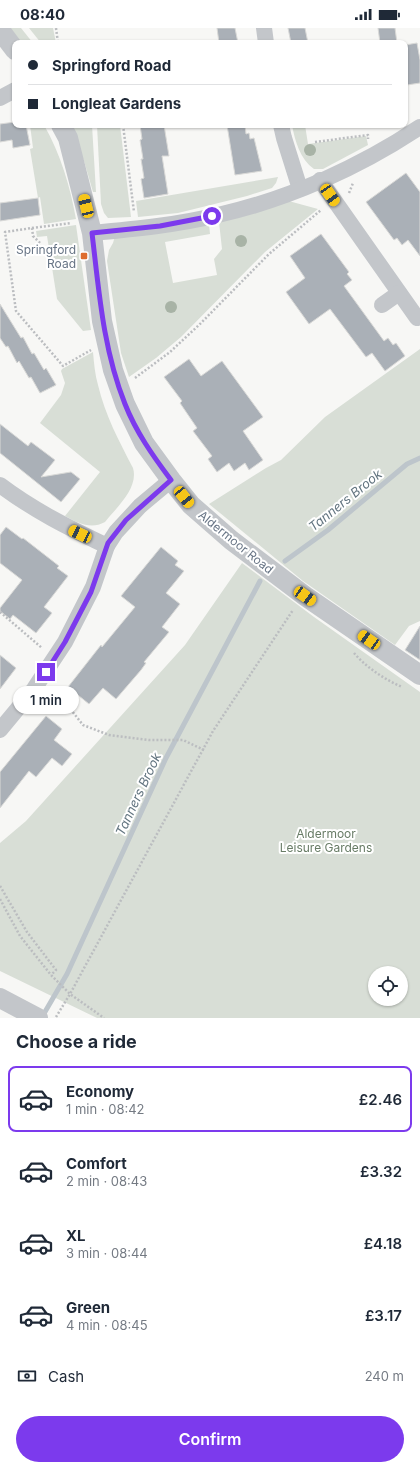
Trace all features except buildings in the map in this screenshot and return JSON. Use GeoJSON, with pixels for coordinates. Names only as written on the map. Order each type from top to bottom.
{"type":"FeatureCollection","features":[{"type":"Feature","properties":{"kind":"street"},"geometry":{"type":"LineString","coordinates":[[264,28],[266,40]]}},
{"type":"Feature","properties":{"kind":"street"},"geometry":{"type":"LineString","coordinates":[[0,30],[12,46]]}},
{"type":"Feature","properties":{"kind":"street"},"geometry":{"type":"LineString","coordinates":[[0,98],[12,92]]}},
{"type":"Feature","properties":{"kind":"street"},"geometry":{"type":"LineString","coordinates":[[92,233],[160,226],[219,215],[271,199],[300,189],[353,165],[420,127]]}},
{"type":"Feature","properties":{"kind":"street","name":"Aldermoor Road"},"geometry":{"type":"LineString","coordinates":[[63,128],[68,138],[92,233],[102,321],[113,370],[125,404],[144,443],[191,505],[231,540],[305,596],[420,675]]}},
{"type":"Feature","properties":{"kind":"street"},"geometry":{"type":"LineString","coordinates":[[282,128],[300,189]]}},
{"type":"Feature","properties":{"kind":"street"},"geometry":{"type":"LineString","coordinates":[[320,180],[417,318]]}},
{"type":"Feature","properties":{"kind":"street"},"geometry":{"type":"LineString","coordinates":[[382,305],[399,293]]}},
{"type":"Feature","properties":{"kind":"street"},"geometry":{"type":"LineString","coordinates":[[0,730],[44,675],[65,642],[91,592],[107,546],[116,532],[126,520],[171,480]]}},
{"type":"Feature","properties":{"kind":"street"},"geometry":{"type":"LineString","coordinates":[[0,485],[50,518],[107,546]]}},
{"type":"Feature","properties":{"kind":"street"},"geometry":{"type":"LineString","coordinates":[[0,998],[33,1015]]}},
{"type":"Feature","properties":{"kind":"path"},"geometry":{"type":"LineString","coordinates":[[56,28],[58,40]]}},
{"type":"Feature","properties":{"kind":"path"},"geometry":{"type":"LineString","coordinates":[[124,128],[136,228]]}},
{"type":"Feature","properties":{"kind":"path"},"geometry":{"type":"LineString","coordinates":[[315,142],[368,135],[371,156]]}},
{"type":"Feature","properties":{"kind":"path"},"geometry":{"type":"LineString","coordinates":[[120,388],[170,352],[199,325],[269,254],[321,210],[338,207],[352,186],[353,165]]}},
{"type":"Feature","properties":{"kind":"path"},"geometry":{"type":"LineString","coordinates":[[52,225],[5,232],[16,311],[63,366],[107,341]]}},
{"type":"Feature","properties":{"kind":"path"},"geometry":{"type":"LineString","coordinates":[[32,228],[33,236],[40,243]]}},
{"type":"Feature","properties":{"kind":"path"},"geometry":{"type":"LineString","coordinates":[[56,1018],[204,750],[213,731],[295,607],[305,596]]}},
{"type":"Feature","properties":{"kind":"path"},"geometry":{"type":"LineString","coordinates":[[0,612],[55,659]]}},
{"type":"Feature","properties":{"kind":"path"},"geometry":{"type":"LineString","coordinates":[[44,675],[83,725],[109,735],[149,740],[183,740],[204,750]]}},
{"type":"Feature","properties":{"kind":"path"},"geometry":{"type":"LineString","coordinates":[[0,886],[27,932],[56,970],[51,975]]}},
{"type":"Feature","properties":{"kind":"path"},"geometry":{"type":"LineString","coordinates":[[0,899],[20,936],[57,982],[70,994],[104,1018]]}},
{"type":"Feature","properties":{"kind":"green space"},"geometry":{"type":"Polygon","coordinates":[[[8,28],[21,28],[31,40],[17,40],[8,28]]]}},
{"type":"Feature","properties":{"kind":"green space"},"geometry":{"type":"Polygon","coordinates":[[[29,28],[53,28],[55,40],[39,40],[29,28]]]}},
{"type":"Feature","properties":{"kind":"green space"},"geometry":{"type":"Polygon","coordinates":[[[30,128],[46,128],[64,171],[76,219],[44,224],[30,149],[33,148],[30,128]]]}},
{"type":"Feature","properties":{"kind":"green space"},"geometry":{"type":"Polygon","coordinates":[[[71,128],[92,128],[96,192],[93,192],[84,161],[71,128]]]}},
{"type":"Feature","properties":{"kind":"green space"},"geometry":{"type":"Polygon","coordinates":[[[97,128],[120,128],[131,217],[108,218],[104,213],[101,204],[97,128]]]}},
{"type":"Feature","properties":{"kind":"green space"},"geometry":{"type":"Polygon","coordinates":[[[293,128],[305,128],[308,144],[366,136],[368,145],[323,169],[314,169],[302,155],[293,128]]]}},
{"type":"Feature","properties":{"kind":"green space"},"geometry":{"type":"Polygon","coordinates":[[[278,177],[272,188],[247,196],[178,213],[138,217],[136,201],[278,177]]]}},
{"type":"Feature","properties":{"kind":"green space"},"geometry":{"type":"Polygon","coordinates":[[[285,200],[318,209],[265,252],[181,337],[156,358],[129,377],[121,353],[107,261],[109,250],[115,236],[209,224],[210,234],[165,242],[173,283],[217,275],[214,259],[222,249],[219,222],[285,200]]]}},
{"type":"Feature","properties":{"kind":"green space"},"geometry":{"type":"Polygon","coordinates":[[[76,225],[91,330],[83,331],[57,299],[47,236],[37,237],[36,231],[76,225]]]}},
{"type":"Feature","properties":{"kind":"green space"},"geometry":{"type":"Polygon","coordinates":[[[420,349],[420,621],[409,626],[395,645],[303,581],[209,504],[281,460],[325,417],[420,349]]]}},
{"type":"Feature","properties":{"kind":"green space"},"geometry":{"type":"Polygon","coordinates":[[[93,352],[96,377],[104,407],[133,468],[134,475],[130,490],[105,522],[95,525],[85,525],[65,516],[100,472],[40,423],[61,395],[65,383],[61,371],[62,369],[93,352]]]}},
{"type":"Feature","properties":{"kind":"green space","name":"Aldermoor Leisure Gardens"},"geometry":{"type":"Polygon","coordinates":[[[242,563],[314,617],[420,692],[420,1018],[97,1018],[0,971],[0,843],[26,821],[185,645],[242,563]]]}},
{"type":"Feature","properties":{"kind":"waterway","name":"Tanners Brook"},"geometry":{"type":"LineString","coordinates":[[285,561],[328,530],[407,464],[420,458]]}},
{"type":"Feature","properties":{"kind":"waterway","name":"Tanners Brook"},"geometry":{"type":"LineString","coordinates":[[42,1017],[67,974],[166,758],[260,581]]}},
{"type":"Feature","properties":{"kind":"place","name":"Springford Road"},"geometry":{"type":"Point","coordinates":[84,256]}},
{"type":"Feature","properties":{"kind":"route"},"geometry":{"type":"LineString","coordinates":[[46,672],[65,642],[91,592],[108,543],[126,520],[140,506],[171,480],[144,443],[125,404],[113,370],[102,321],[92,233],[160,226],[212,216]]}}]}
